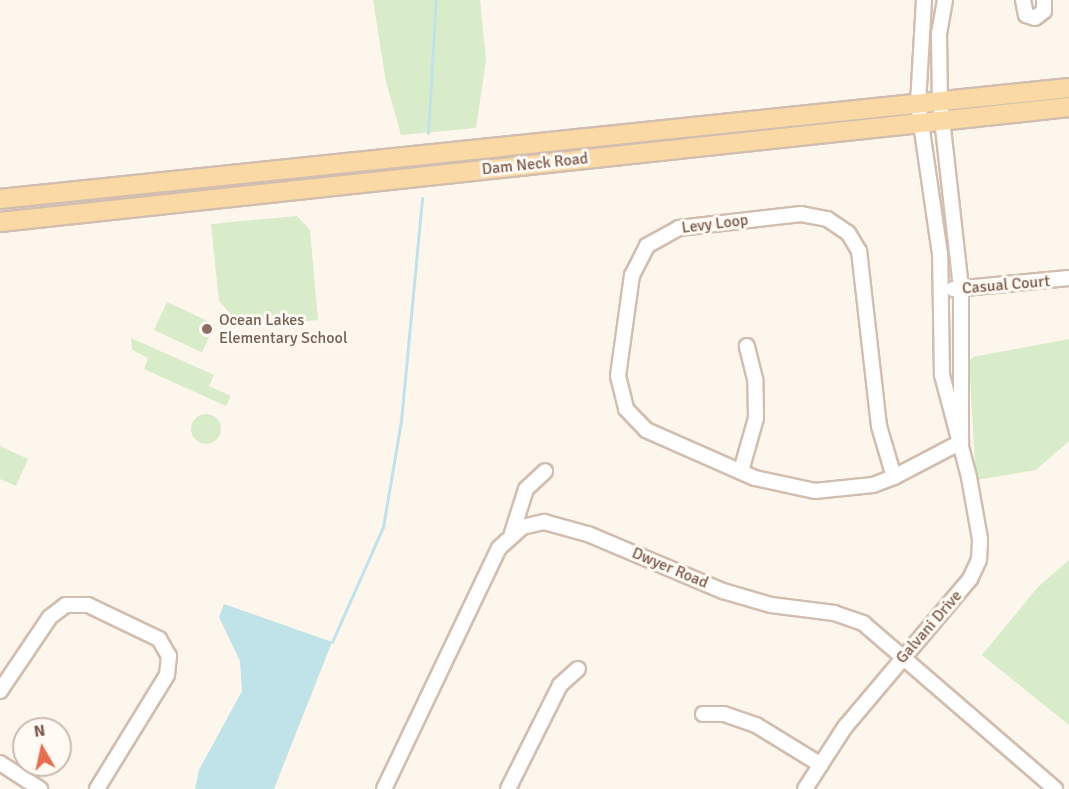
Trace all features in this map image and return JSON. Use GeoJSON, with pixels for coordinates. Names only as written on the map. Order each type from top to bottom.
{"type":"FeatureCollection","features":[{"type":"Feature","properties":{"kind":"main road","name":"Dam Neck Road"},"geometry":{"type":"LineString","coordinates":[[0,199],[1069,88]]}},
{"type":"Feature","properties":{"kind":"main road","name":"Dam Neck Road"},"geometry":{"type":"LineString","coordinates":[[0,222],[1069,107]]}},
{"type":"Feature","properties":{"kind":"main road"},"geometry":{"type":"LineString","coordinates":[[133,185],[134,207]]}},
{"type":"Feature","properties":{"kind":"street","name":"Galvani Drive"},"geometry":{"type":"LineString","coordinates":[[805,789],[904,656],[970,579],[979,560],[980,539],[961,442],[943,388],[942,290],[918,104],[924,0]]}},
{"type":"Feature","properties":{"kind":"street","name":"Galvani Drive"},"geometry":{"type":"LineString","coordinates":[[945,0],[939,33],[940,101],[961,289],[961,442]]}},
{"type":"Feature","properties":{"kind":"street"},"geometry":{"type":"LineString","coordinates":[[1023,0],[1026,15],[1035,18],[1044,11],[1044,0]]}},
{"type":"Feature","properties":{"kind":"street","name":"Levy Loop"},"geometry":{"type":"LineString","coordinates":[[894,477],[879,426],[860,251],[838,225],[801,214],[668,231],[647,246],[632,275],[618,376],[626,409],[646,430],[772,483],[814,491],[854,489],[894,477],[961,442]]}},
{"type":"Feature","properties":{"kind":"street","name":"Casual Court"},"geometry":{"type":"LineString","coordinates":[[942,290],[1069,278]]}},
{"type":"Feature","properties":{"kind":"street"},"geometry":{"type":"LineString","coordinates":[[741,471],[756,418],[755,379],[747,346]]}},
{"type":"Feature","properties":{"kind":"street"},"geometry":{"type":"LineString","coordinates":[[384,789],[499,548],[512,533],[526,489],[545,471]]}},
{"type":"Feature","properties":{"kind":"street","name":"Dwyer Road"},"geometry":{"type":"LineString","coordinates":[[512,533],[533,523],[553,522],[723,591],[771,605],[849,617],[876,632],[1055,789]]}},
{"type":"Feature","properties":{"kind":"street"},"geometry":{"type":"LineString","coordinates":[[0,691],[50,618],[66,605],[88,604],[159,639],[169,656],[167,675],[97,789]]}},
{"type":"Feature","properties":{"kind":"street"},"geometry":{"type":"LineString","coordinates":[[508,789],[560,685],[578,669]]}},
{"type":"Feature","properties":{"kind":"street"},"geometry":{"type":"LineString","coordinates":[[702,714],[724,714],[756,724],[821,765]]}},
{"type":"Feature","properties":{"kind":"street"},"geometry":{"type":"LineString","coordinates":[[0,763],[40,789]]}},
{"type":"Feature","properties":{"kind":"green space"},"geometry":{"type":"Polygon","coordinates":[[[373,0],[480,0],[486,60],[476,128],[401,135],[386,82],[373,0]]]}},
{"type":"Feature","properties":{"kind":"green space"},"geometry":{"type":"Polygon","coordinates":[[[297,216],[310,230],[318,320],[242,327],[219,301],[211,224],[297,216]]]}},
{"type":"Feature","properties":{"kind":"green space"},"geometry":{"type":"Polygon","coordinates":[[[167,302],[215,324],[202,352],[154,330],[167,302]]]}},
{"type":"Feature","properties":{"kind":"green space"},"geometry":{"type":"Polygon","coordinates":[[[131,338],[214,375],[209,386],[231,396],[226,406],[144,369],[148,358],[132,350],[131,338]]]}},
{"type":"Feature","properties":{"kind":"green space"},"geometry":{"type":"Polygon","coordinates":[[[1069,339],[1069,441],[1036,470],[976,480],[969,362],[973,357],[1069,339]]]}},
{"type":"Feature","properties":{"kind":"green space"},"geometry":{"type":"Polygon","coordinates":[[[206,414],[217,418],[221,429],[217,440],[206,444],[195,440],[191,429],[195,418],[206,414]]]}},
{"type":"Feature","properties":{"kind":"green space"},"geometry":{"type":"Polygon","coordinates":[[[0,446],[28,459],[16,486],[0,479],[0,446]]]}},
{"type":"Feature","properties":{"kind":"green space"},"geometry":{"type":"Polygon","coordinates":[[[1069,560],[1069,725],[982,655],[1038,587],[1069,560]]]}},
{"type":"Feature","properties":{"kind":"water"},"geometry":{"type":"Polygon","coordinates":[[[224,604],[332,642],[274,789],[195,789],[199,770],[242,691],[240,661],[219,617],[224,604]]]}},
{"type":"Feature","properties":{"kind":"waterway"},"geometry":{"type":"LineString","coordinates":[[428,133],[436,0]]}},
{"type":"Feature","properties":{"kind":"waterway"},"geometry":{"type":"LineString","coordinates":[[332,642],[383,527],[401,421],[422,198]]}},
{"type":"Feature","properties":{"kind":"place","name":"Ocean Lakes Elementary School"},"geometry":{"type":"Point","coordinates":[207,329]}}]}
